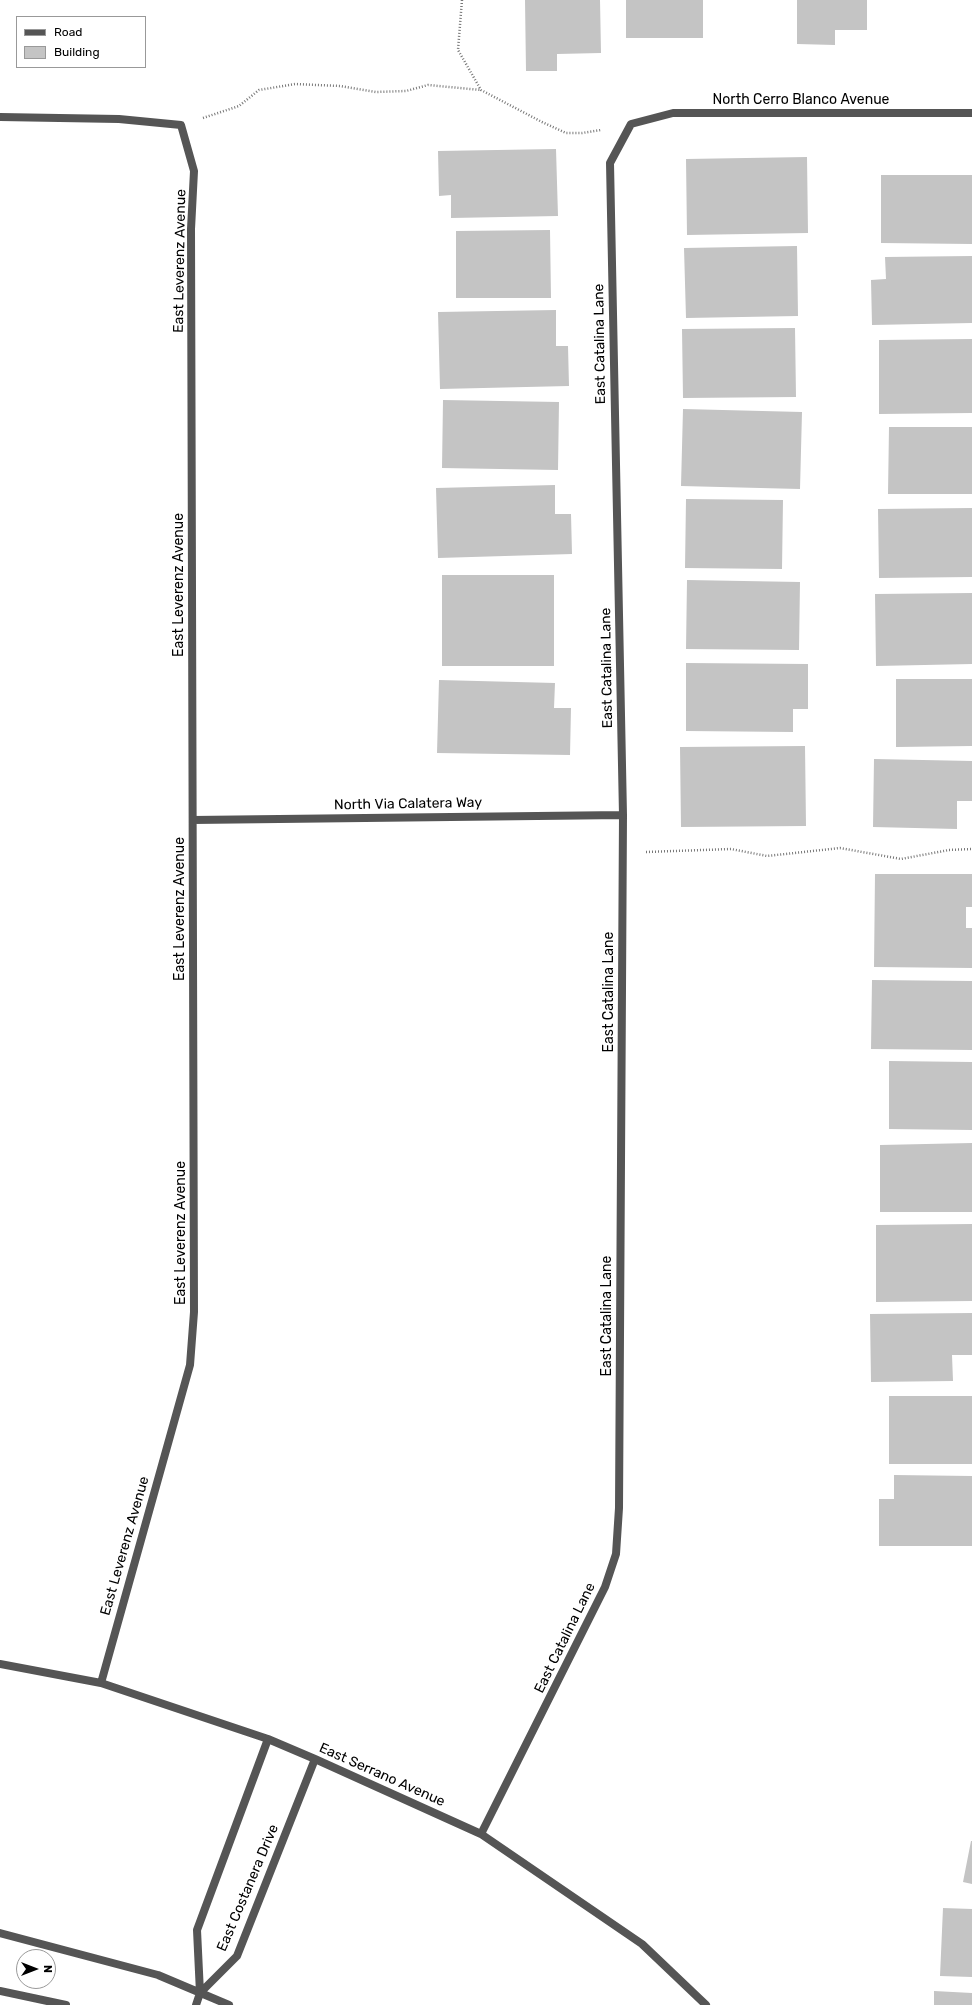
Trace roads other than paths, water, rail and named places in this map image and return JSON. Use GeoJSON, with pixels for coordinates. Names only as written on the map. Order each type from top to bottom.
{"type":"FeatureCollection","features":[{"type":"Feature","properties":{"kind":"street","name":"North Cerro Blanco Avenue"},"geometry":{"type":"LineString","coordinates":[[631,124],[673,113],[972,113]]}},
{"type":"Feature","properties":{"kind":"street","name":"East Leverenz Avenue"},"geometry":{"type":"LineString","coordinates":[[0,117],[119,119],[181,125],[194,172],[191,229],[194,1312],[190,1365],[101,1683]]}},
{"type":"Feature","properties":{"kind":"street","name":"East Catalina Lane"},"geometry":{"type":"LineString","coordinates":[[481,1834],[605,1587],[616,1554],[619,1508],[623,815],[610,163],[631,124]]}},
{"type":"Feature","properties":{"kind":"street","name":"North Via Calatera Way"},"geometry":{"type":"LineString","coordinates":[[193,820],[623,815]]}},
{"type":"Feature","properties":{"kind":"street","name":"East Serrano Avenue"},"geometry":{"type":"LineString","coordinates":[[0,1664],[101,1683],[268,1739],[481,1834],[642,1944],[706,2005]]}},
{"type":"Feature","properties":{"kind":"street","name":"East Costanera Drive"},"geometry":{"type":"LineString","coordinates":[[200,1993],[197,1930],[268,1739]]}},
{"type":"Feature","properties":{"kind":"street","name":"East Costanera Drive"},"geometry":{"type":"LineString","coordinates":[[200,1993],[237,1956],[315,1759]]}},
{"type":"Feature","properties":{"kind":"street"},"geometry":{"type":"LineString","coordinates":[[0,1934],[158,1975],[229,2005]]}},
{"type":"Feature","properties":{"kind":"street"},"geometry":{"type":"LineString","coordinates":[[0,1991],[66,2005]]}},
{"type":"Feature","properties":{"kind":"street"},"geometry":{"type":"LineString","coordinates":[[196,2005],[200,1993]]}}]}
